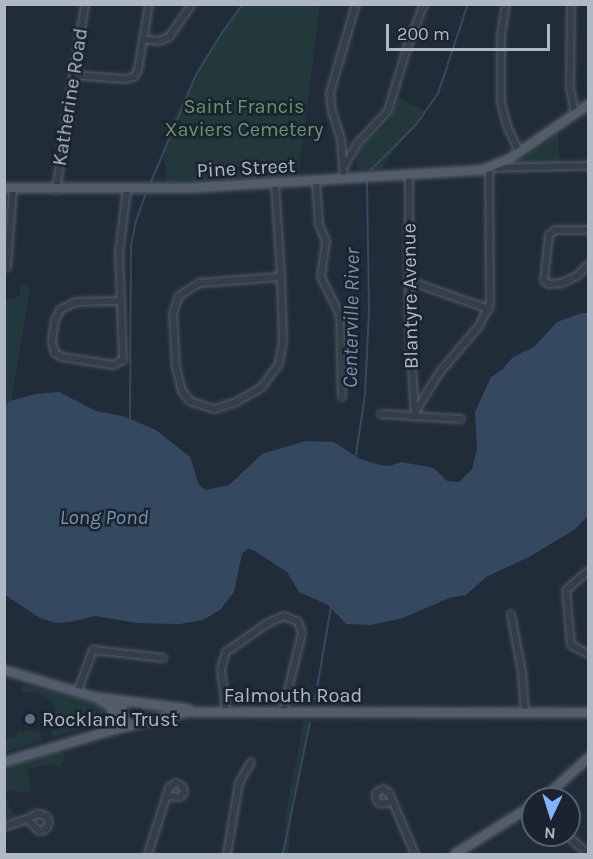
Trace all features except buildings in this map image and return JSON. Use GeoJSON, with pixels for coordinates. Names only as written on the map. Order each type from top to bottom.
{"type":"FeatureCollection","features":[{"type":"Feature","properties":{"kind":"main road"},"geometry":{"type":"LineString","coordinates":[[489,168],[519,152],[588,105]]}},
{"type":"Feature","properties":{"kind":"main road","name":"Pine Street"},"geometry":{"type":"LineString","coordinates":[[9,188],[127,190],[316,181],[489,168]]}},
{"type":"Feature","properties":{"kind":"main road"},"geometry":{"type":"LineString","coordinates":[[4,670],[94,697],[210,711]]}},
{"type":"Feature","properties":{"kind":"main road"},"geometry":{"type":"LineString","coordinates":[[94,697],[111,707],[116,729]]}},
{"type":"Feature","properties":{"kind":"main road"},"geometry":{"type":"LineString","coordinates":[[117,700],[122,707],[126,726]]}},
{"type":"Feature","properties":{"kind":"main road","name":"Falmouth Road"},"geometry":{"type":"LineString","coordinates":[[4,762],[126,726],[175,714],[210,711],[588,712]]}},
{"type":"Feature","properties":{"kind":"main road"},"geometry":{"type":"LineString","coordinates":[[556,787],[588,758]]}},
{"type":"Feature","properties":{"kind":"main road"},"geometry":{"type":"LineString","coordinates":[[455,855],[521,813]]}},
{"type":"Feature","properties":{"kind":"street","name":"Katherine Road"},"geometry":{"type":"LineString","coordinates":[[56,190],[85,4]]}},
{"type":"Feature","properties":{"kind":"street"},"geometry":{"type":"LineString","coordinates":[[73,75],[132,78],[138,70],[149,4]]}},
{"type":"Feature","properties":{"kind":"street"},"geometry":{"type":"LineString","coordinates":[[144,39],[159,41],[169,37],[192,4]]}},
{"type":"Feature","properties":{"kind":"street"},"geometry":{"type":"LineString","coordinates":[[344,179],[342,139],[332,112],[330,93],[356,4]]}},
{"type":"Feature","properties":{"kind":"street"},"geometry":{"type":"LineString","coordinates":[[344,166],[357,144],[388,111],[407,48],[424,4]]}},
{"type":"Feature","properties":{"kind":"street"},"geometry":{"type":"LineString","coordinates":[[506,4],[502,30],[501,102],[507,126],[519,152]]}},
{"type":"Feature","properties":{"kind":"street"},"geometry":{"type":"LineString","coordinates":[[571,4],[570,93],[575,114]]}},
{"type":"Feature","properties":{"kind":"street"},"geometry":{"type":"LineString","coordinates":[[415,414],[440,372],[479,326],[489,309],[492,298],[489,168],[588,166]]}},
{"type":"Feature","properties":{"kind":"street","name":"Blantyre Avenue"},"geometry":{"type":"LineString","coordinates":[[409,174],[411,384],[415,414]]}},
{"type":"Feature","properties":{"kind":"street"},"geometry":{"type":"LineString","coordinates":[[316,181],[319,225],[326,241],[321,277],[340,315],[342,397]]}},
{"type":"Feature","properties":{"kind":"street"},"geometry":{"type":"LineString","coordinates":[[275,183],[281,278],[282,354],[272,376],[254,393],[226,406],[208,408],[190,401],[182,391],[176,367],[173,313],[179,296],[199,283],[281,278]]}},
{"type":"Feature","properties":{"kind":"street"},"geometry":{"type":"LineString","coordinates":[[7,267],[9,188]]}},
{"type":"Feature","properties":{"kind":"street"},"geometry":{"type":"LineString","coordinates":[[120,301],[76,302],[61,309],[56,316],[53,331],[52,342],[55,353],[62,357],[96,363],[113,365],[122,362],[119,237],[127,190]]}},
{"type":"Feature","properties":{"kind":"street"},"geometry":{"type":"LineString","coordinates":[[588,230],[555,230],[549,235],[544,280],[548,284],[562,283],[577,276],[588,265]]}},
{"type":"Feature","properties":{"kind":"street"},"geometry":{"type":"LineString","coordinates":[[409,281],[489,309]]}},
{"type":"Feature","properties":{"kind":"street"},"geometry":{"type":"LineString","coordinates":[[381,414],[415,414],[460,419]]}},
{"type":"Feature","properties":{"kind":"street"},"geometry":{"type":"LineString","coordinates":[[588,571],[566,590],[571,645],[588,654]]}},
{"type":"Feature","properties":{"kind":"street"},"geometry":{"type":"LineString","coordinates":[[511,614],[522,673],[525,713]]}},
{"type":"Feature","properties":{"kind":"street"},"geometry":{"type":"LineString","coordinates":[[226,711],[221,669],[226,652],[268,622],[284,616],[298,622],[302,633],[283,711]]}},
{"type":"Feature","properties":{"kind":"street"},"geometry":{"type":"LineString","coordinates":[[77,693],[93,650],[164,658]]}},
{"type":"Feature","properties":{"kind":"street"},"geometry":{"type":"LineString","coordinates":[[227,855],[239,783],[251,762]]}},
{"type":"Feature","properties":{"kind":"street"},"geometry":{"type":"LineString","coordinates":[[148,855],[167,796]]}},
{"type":"Feature","properties":{"kind":"street"},"geometry":{"type":"LineString","coordinates":[[392,802],[415,855]]}},
{"type":"Feature","properties":{"kind":"street"},"geometry":{"type":"LineString","coordinates":[[4,827],[27,819]]}},
{"type":"Feature","properties":{"kind":"green space","name":"Saint Francis Xaviers Cemetery"},"geometry":{"type":"Polygon","coordinates":[[[243,5],[320,5],[298,176],[167,182],[164,153],[170,124],[218,39],[243,5]]]}},
{"type":"Feature","properties":{"kind":"green space"},"geometry":{"type":"Polygon","coordinates":[[[399,98],[427,112],[388,158],[382,169],[359,170],[356,164],[359,149],[388,123],[399,98]]]}},
{"type":"Feature","properties":{"kind":"green space"},"geometry":{"type":"Polygon","coordinates":[[[558,134],[560,164],[514,164],[558,134]]]}},
{"type":"Feature","properties":{"kind":"green space"},"geometry":{"type":"Polygon","coordinates":[[[21,284],[30,286],[11,404],[5,419],[5,301],[19,296],[21,284]]]}},
{"type":"Feature","properties":{"kind":"green space"},"geometry":{"type":"Polygon","coordinates":[[[23,684],[100,705],[106,713],[107,721],[53,737],[51,731],[56,729],[55,704],[42,695],[23,692],[20,688],[23,684]]]}},
{"type":"Feature","properties":{"kind":"green space"},"geometry":{"type":"Polygon","coordinates":[[[143,707],[160,710],[133,718],[128,716],[143,707]]]}},
{"type":"Feature","properties":{"kind":"green space"},"geometry":{"type":"Polygon","coordinates":[[[304,720],[309,723],[292,814],[288,854],[280,854],[285,840],[285,817],[304,720]]]}},
{"type":"Feature","properties":{"kind":"green space"},"geometry":{"type":"Polygon","coordinates":[[[17,731],[39,731],[42,740],[5,752],[5,739],[17,736],[17,731]]]}},
{"type":"Feature","properties":{"kind":"green space"},"geometry":{"type":"Polygon","coordinates":[[[61,750],[65,755],[61,768],[53,764],[27,769],[31,791],[25,793],[13,790],[5,793],[5,767],[61,750]]]}},
{"type":"Feature","properties":{"kind":"green space"},"geometry":{"type":"Polygon","coordinates":[[[5,793],[16,817],[14,821],[5,820],[5,793]]]}},
{"type":"Feature","properties":{"kind":"water","name":"Long Pond"},"geometry":{"type":"Polygon","coordinates":[[[588,313],[588,516],[574,530],[529,557],[486,577],[466,595],[449,598],[403,618],[371,625],[346,624],[328,605],[299,592],[287,572],[253,550],[247,549],[242,554],[234,592],[220,610],[203,620],[179,624],[137,623],[95,616],[56,623],[40,618],[5,595],[4,406],[10,401],[35,394],[59,392],[96,411],[123,416],[156,430],[190,457],[199,485],[206,490],[229,485],[262,454],[305,441],[334,442],[360,459],[380,465],[390,466],[401,462],[434,468],[447,481],[459,482],[472,469],[477,449],[475,412],[491,377],[503,369],[513,357],[534,347],[557,322],[588,313]]]}},
{"type":"Feature","properties":{"kind":"waterway"},"geometry":{"type":"LineString","coordinates":[[151,182],[196,75],[243,4]]}},
{"type":"Feature","properties":{"kind":"waterway","name":"Centerville River"},"geometry":{"type":"LineString","coordinates":[[371,170],[416,125],[438,94],[468,4]]}},
{"type":"Feature","properties":{"kind":"waterway","name":"Centerville River"},"geometry":{"type":"LineString","coordinates":[[356,455],[365,395],[369,310],[367,181]]}},
{"type":"Feature","properties":{"kind":"waterway"},"geometry":{"type":"LineString","coordinates":[[130,419],[131,246],[136,221],[145,196]]}},
{"type":"Feature","properties":{"kind":"waterway","name":"Centerville River"},"geometry":{"type":"LineString","coordinates":[[315,700],[331,607]]}},
{"type":"Feature","properties":{"kind":"waterway","name":"Centerville River"},"geometry":{"type":"LineString","coordinates":[[283,854],[310,723]]}},
{"type":"Feature","properties":{"kind":"place","name":"Rockland Trust"},"geometry":{"type":"Point","coordinates":[30,719]}}]}
